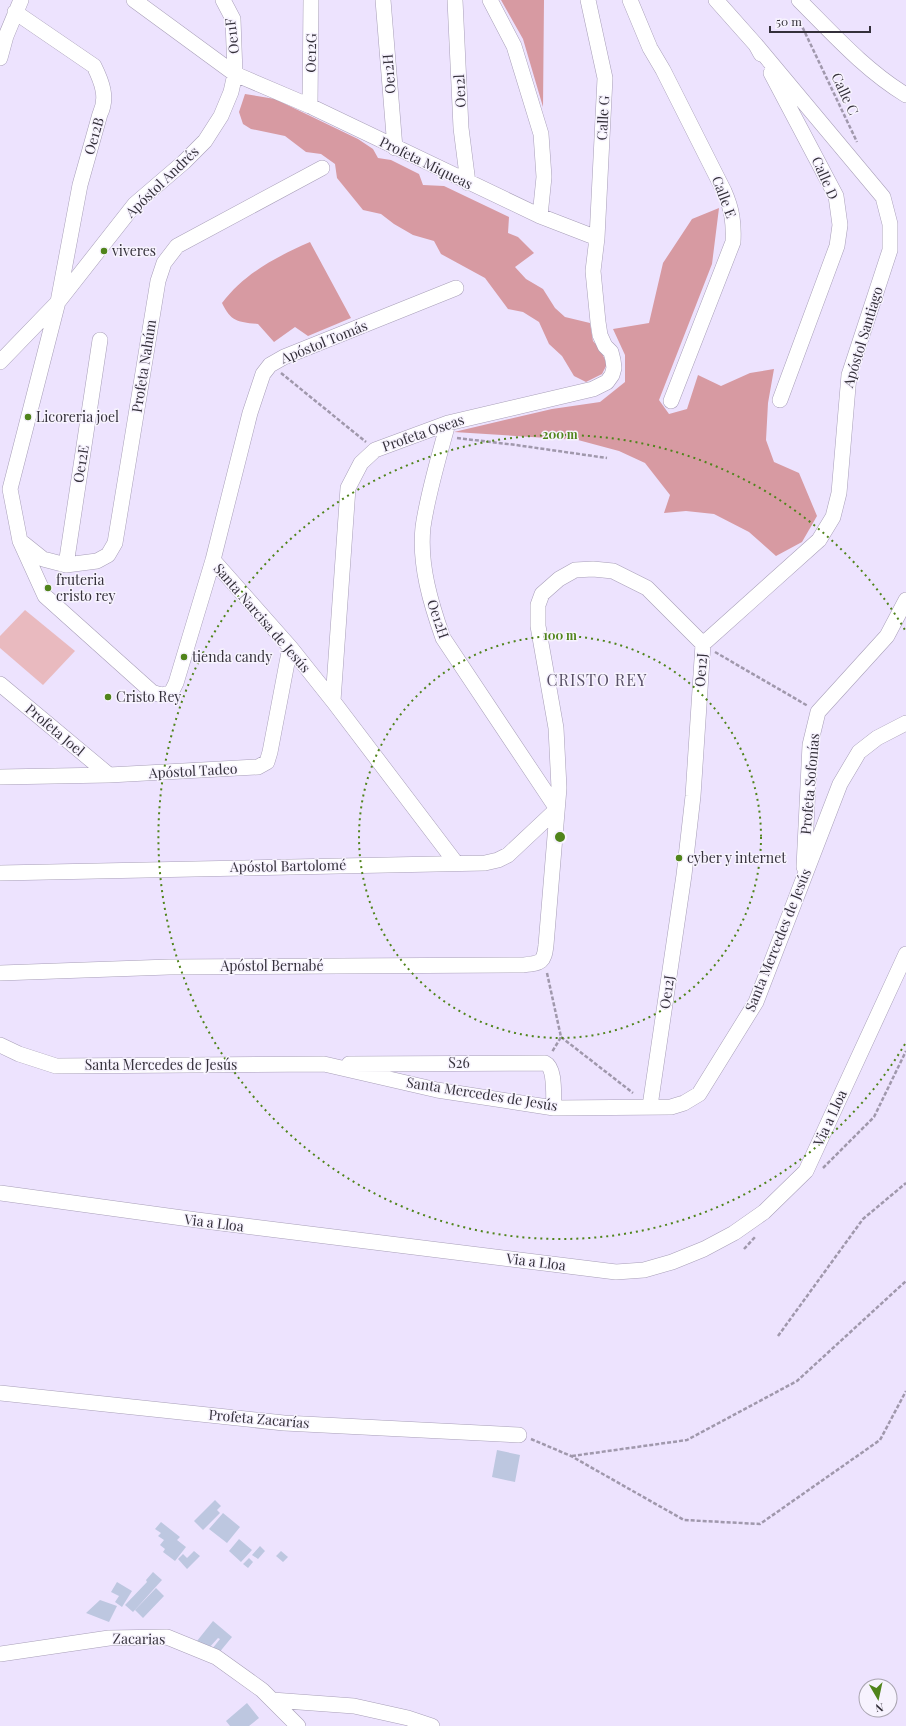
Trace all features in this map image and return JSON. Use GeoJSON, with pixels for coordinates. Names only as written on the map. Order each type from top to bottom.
{"type":"FeatureCollection","features":[{"type":"Feature","properties":{"kind":"street","name":"Profeta Miqueas"},"geometry":{"type":"LineString","coordinates":[[134,0],[235,74],[310,106],[468,183],[540,216],[597,238]]}},
{"type":"Feature","properties":{"kind":"street","name":"Oe11F"},"geometry":{"type":"LineString","coordinates":[[223,0],[233,18],[235,74]]}},
{"type":"Feature","properties":{"kind":"street"},"geometry":{"type":"LineString","coordinates":[[233,0],[233,18]]}},
{"type":"Feature","properties":{"kind":"street","name":"Oe12G"},"geometry":{"type":"LineString","coordinates":[[310,106],[311,0]]}},
{"type":"Feature","properties":{"kind":"street","name":"Oe12H"},"geometry":{"type":"LineString","coordinates":[[383,0],[395,148]]}},
{"type":"Feature","properties":{"kind":"street","name":"Oe12l"},"geometry":{"type":"LineString","coordinates":[[455,0],[461,128],[468,183]]}},
{"type":"Feature","properties":{"kind":"street"},"geometry":{"type":"LineString","coordinates":[[490,0],[514,46],[541,134],[544,177],[540,216]]}},
{"type":"Feature","properties":{"kind":"street","name":"Calle G"},"geometry":{"type":"LineString","coordinates":[[588,0],[605,78],[597,238]]}},
{"type":"Feature","properties":{"kind":"street","name":"Calle E"},"geometry":{"type":"LineString","coordinates":[[630,0],[650,48],[663,70],[724,191],[731,207],[734,223],[733,242],[671,401]]}},
{"type":"Feature","properties":{"kind":"street","name":"Calle D"},"geometry":{"type":"LineString","coordinates":[[716,0],[756,45],[836,196],[840,226],[837,246],[780,400]]}},
{"type":"Feature","properties":{"kind":"street"},"geometry":{"type":"LineString","coordinates":[[799,0],[857,57],[891,86],[906,95]]}},
{"type":"Feature","properties":{"kind":"street"},"geometry":{"type":"LineString","coordinates":[[0,58],[18,6]]}},
{"type":"Feature","properties":{"kind":"street","name":"Oe12B"},"geometry":{"type":"LineString","coordinates":[[18,6],[94,66],[101,80],[103,93],[104,106],[100,114],[80,185],[58,302]]}},
{"type":"Feature","properties":{"kind":"street","name":"Apóstol Santiago"},"geometry":{"type":"LineString","coordinates":[[703,644],[819,540],[833,517],[839,493],[849,376],[890,250],[890,224],[883,197],[756,45]]}},
{"type":"Feature","properties":{"kind":"street","name":"Apóstol Andrés"},"geometry":{"type":"LineString","coordinates":[[58,302],[135,204],[184,162],[205,141],[221,116],[231,92],[235,74]]}},
{"type":"Feature","properties":{"kind":"street","name":"Profeta Nahúm"},"geometry":{"type":"LineString","coordinates":[[20,541],[43,558],[66,565],[97,561],[108,555],[115,543],[158,281],[164,263],[177,246],[322,168]]}},
{"type":"Feature","properties":{"kind":"street","name":"Profeta Oseas"},"geometry":{"type":"LineString","coordinates":[[333,701],[348,488],[361,463],[375,450],[593,389],[607,382],[612,375],[614,368],[613,360],[600,335],[598,322],[593,271],[597,238]]}},
{"type":"Feature","properties":{"kind":"street","name":"Apóstol Tomás"},"geometry":{"type":"LineString","coordinates":[[213,560],[250,413],[262,374],[270,365],[284,357],[456,288]]}},
{"type":"Feature","properties":{"kind":"street"},"geometry":{"type":"LineString","coordinates":[[0,362],[58,302]]}},
{"type":"Feature","properties":{"kind":"street","name":"Santa Narcisa de Jesús"},"geometry":{"type":"LineString","coordinates":[[58,302],[10,489],[20,541],[45,596],[152,692],[161,696],[171,693],[176,683],[213,560]]}},
{"type":"Feature","properties":{"kind":"street","name":"Oe12E"},"geometry":{"type":"LineString","coordinates":[[66,565],[100,340]]}},
{"type":"Feature","properties":{"kind":"street","name":"Oe12H"},"geometry":{"type":"LineString","coordinates":[[446,430],[428,499],[423,529],[427,580],[434,613],[443,638],[556,809]]}},
{"type":"Feature","properties":{"kind":"street","name":"Santa Narcisa de Jesús"},"geometry":{"type":"LineString","coordinates":[[213,560],[290,647],[456,863]]}},
{"type":"Feature","properties":{"kind":"street","name":"Oe12J"},"geometry":{"type":"LineString","coordinates":[[543,959],[546,945],[556,809],[559,788],[556,728],[538,626],[538,605],[542,594],[559,579],[576,570],[593,568],[614,571],[646,588],[703,644],[693,796],[684,875],[650,1106]]}},
{"type":"Feature","properties":{"kind":"street","name":"Profeta Sofonías"},"geometry":{"type":"LineString","coordinates":[[803,880],[810,745],[818,712],[887,636],[906,600]]}},
{"type":"Feature","properties":{"kind":"street","name":"Apóstol Tadeo"},"geometry":{"type":"LineString","coordinates":[[0,777],[109,775],[247,769],[258,767],[267,762],[290,647]]}},
{"type":"Feature","properties":{"kind":"street","name":"Profeta Joel"},"geometry":{"type":"LineString","coordinates":[[0,684],[109,775]]}},
{"type":"Feature","properties":{"kind":"street","name":"Santa Mercedes de Jesús"},"geometry":{"type":"LineString","coordinates":[[0,1045],[19,1054],[56,1066],[324,1064],[437,1090],[554,1108],[671,1106],[684,1103],[700,1094],[756,1002],[840,784],[858,752],[877,738],[906,723]]}},
{"type":"Feature","properties":{"kind":"street","name":"Apóstol Bartolomé"},"geometry":{"type":"LineString","coordinates":[[0,873],[485,863],[498,860],[508,855],[556,809]]}},
{"type":"Feature","properties":{"kind":"street","name":"Via a Lloa"},"geometry":{"type":"LineString","coordinates":[[0,1193],[196,1220],[616,1272],[644,1270],[704,1249],[734,1233],[764,1212],[806,1172],[906,954]]}},
{"type":"Feature","properties":{"kind":"street","name":"Apóstol Bernabé"},"geometry":{"type":"LineString","coordinates":[[0,973],[169,967],[524,965],[536,964],[543,959]]}},
{"type":"Feature","properties":{"kind":"street"},"geometry":{"type":"LineString","coordinates":[[545,1063],[550,1066],[552,1072],[554,1108]]}},
{"type":"Feature","properties":{"kind":"street","name":"S26"},"geometry":{"type":"LineString","coordinates":[[324,1064],[545,1063]]}},
{"type":"Feature","properties":{"kind":"street","name":"Profeta Zacarías"},"geometry":{"type":"LineString","coordinates":[[0,1393],[284,1423],[519,1434]]}},
{"type":"Feature","properties":{"kind":"street","name":"Zacarias"},"geometry":{"type":"LineString","coordinates":[[0,1654],[109,1638],[167,1637],[216,1657],[262,1690],[298,1726]]}},
{"type":"Feature","properties":{"kind":"street"},"geometry":{"type":"LineString","coordinates":[[272,1700],[354,1706],[408,1718],[432,1726]]}},
{"type":"Feature","properties":{"kind":"path","name":"Calle C"},"geometry":{"type":"LineString","coordinates":[[799,21],[859,148]]}},
{"type":"Feature","properties":{"kind":"path"},"geometry":{"type":"LineString","coordinates":[[270,365],[375,450]]}},
{"type":"Feature","properties":{"kind":"path"},"geometry":{"type":"LineString","coordinates":[[446,430],[516,444],[607,458]]}},
{"type":"Feature","properties":{"kind":"path"},"geometry":{"type":"LineString","coordinates":[[703,644],[818,712]]}},
{"type":"Feature","properties":{"kind":"path"},"geometry":{"type":"LineString","coordinates":[[543,959],[561,1037],[650,1106]]}},
{"type":"Feature","properties":{"kind":"path"},"geometry":{"type":"LineString","coordinates":[[545,1063],[561,1037]]}},
{"type":"Feature","properties":{"kind":"path"},"geometry":{"type":"LineString","coordinates":[[820,1172],[874,1117],[906,1051]]}},
{"type":"Feature","properties":{"kind":"path"},"geometry":{"type":"LineString","coordinates":[[778,1336],[863,1219],[906,1183]]}},
{"type":"Feature","properties":{"kind":"path"},"geometry":{"type":"LineString","coordinates":[[744,1249],[760,1232]]}},
{"type":"Feature","properties":{"kind":"path"},"geometry":{"type":"LineString","coordinates":[[571,1456],[687,1440],[797,1382],[906,1281]]}},
{"type":"Feature","properties":{"kind":"path"},"geometry":{"type":"LineString","coordinates":[[519,1434],[571,1456],[684,1520],[760,1524],[880,1440],[906,1391]]}},
{"type":"Feature","properties":{"kind":"shaded area"},"geometry":{"type":"Polygon","coordinates":[[[501,0],[544,0],[543,107],[523,39],[501,0]]]}},
{"type":"Feature","properties":{"kind":"shaded area"},"geometry":{"type":"Polygon","coordinates":[[[245,94],[275,99],[358,139],[373,149],[378,158],[391,160],[419,174],[423,185],[444,186],[509,217],[508,233],[518,237],[534,253],[515,267],[526,279],[543,289],[555,308],[565,317],[590,323],[593,341],[600,349],[607,364],[602,374],[586,382],[574,376],[562,356],[549,344],[539,322],[523,312],[508,309],[485,278],[441,254],[434,241],[413,235],[394,224],[381,214],[363,210],[337,178],[335,164],[321,154],[306,152],[285,136],[251,129],[243,124],[239,112],[245,94]]]}},
{"type":"Feature","properties":{"kind":"shaded area"},"geometry":{"type":"Polygon","coordinates":[[[719,208],[712,264],[659,400],[669,414],[687,409],[698,375],[721,386],[750,373],[774,369],[768,403],[766,440],[774,462],[799,473],[817,516],[802,542],[776,556],[749,532],[714,514],[686,511],[664,513],[670,495],[645,463],[619,451],[578,440],[454,432],[552,409],[600,402],[625,382],[625,355],[613,329],[649,323],[663,263],[692,219],[719,208]]]}},
{"type":"Feature","properties":{"kind":"shaded area"},"geometry":{"type":"Polygon","coordinates":[[[310,242],[351,318],[308,336],[295,327],[274,342],[258,324],[245,323],[236,320],[229,314],[222,303],[231,292],[251,274],[273,260],[310,242]]]}},
{"type":"Feature","properties":{"kind":"shaded area"},"geometry":{"type":"Polygon","coordinates":[[[25,610],[75,651],[43,685],[0,648],[0,636],[25,610]]]}},
{"type":"Feature","properties":{"kind":"building"},"geometry":{"type":"Polygon","coordinates":[[[497,1450],[520,1455],[515,1482],[492,1477],[497,1450]]]}},
{"type":"Feature","properties":{"kind":"building"},"geometry":{"type":"Polygon","coordinates":[[[215,1500],[221,1506],[217,1510],[220,1513],[203,1530],[194,1521],[215,1500]]]}},
{"type":"Feature","properties":{"kind":"building"},"geometry":{"type":"Polygon","coordinates":[[[223,1513],[240,1527],[227,1543],[209,1529],[223,1513]]]}},
{"type":"Feature","properties":{"kind":"building"},"geometry":{"type":"Polygon","coordinates":[[[161,1522],[180,1537],[177,1540],[186,1547],[175,1561],[163,1552],[165,1549],[160,1545],[164,1540],[158,1536],[161,1533],[155,1529],[161,1522]]]}},
{"type":"Feature","properties":{"kind":"building"},"geometry":{"type":"Polygon","coordinates":[[[239,1539],[252,1550],[241,1562],[229,1551],[239,1539]]]}},
{"type":"Feature","properties":{"kind":"building"},"geometry":{"type":"Polygon","coordinates":[[[260,1546],[265,1551],[258,1559],[252,1555],[260,1546]]]}},
{"type":"Feature","properties":{"kind":"building"},"geometry":{"type":"Polygon","coordinates":[[[194,1551],[200,1556],[187,1569],[178,1559],[183,1554],[187,1558],[194,1551]]]}},
{"type":"Feature","properties":{"kind":"building"},"geometry":{"type":"Polygon","coordinates":[[[281,1551],[288,1557],[283,1562],[276,1556],[281,1551]]]}},
{"type":"Feature","properties":{"kind":"building"},"geometry":{"type":"Polygon","coordinates":[[[249,1558],[253,1562],[248,1568],[243,1564],[249,1558]]]}},
{"type":"Feature","properties":{"kind":"building"},"geometry":{"type":"Polygon","coordinates":[[[153,1572],[162,1580],[133,1612],[125,1605],[147,1582],[146,1580],[153,1572]]]}},
{"type":"Feature","properties":{"kind":"building"},"geometry":{"type":"Polygon","coordinates":[[[117,1582],[132,1591],[122,1607],[115,1602],[119,1596],[111,1592],[117,1582]]]}},
{"type":"Feature","properties":{"kind":"building"},"geometry":{"type":"Polygon","coordinates":[[[156,1588],[164,1596],[143,1618],[135,1610],[156,1588]]]}},
{"type":"Feature","properties":{"kind":"building"},"geometry":{"type":"Polygon","coordinates":[[[100,1600],[117,1606],[109,1622],[86,1613],[100,1600]]]}},
{"type":"Feature","properties":{"kind":"building"},"geometry":{"type":"Polygon","coordinates":[[[213,1621],[232,1637],[218,1654],[212,1649],[220,1639],[218,1638],[208,1649],[197,1641],[213,1621]]]}},
{"type":"Feature","properties":{"kind":"building"},"geometry":{"type":"Polygon","coordinates":[[[247,1703],[259,1718],[249,1726],[230,1726],[226,1721],[247,1703]]]}},
{"type":"Feature","properties":{"kind":"place","name":"viveres"},"geometry":{"type":"Point","coordinates":[104,251]}},
{"type":"Feature","properties":{"kind":"place","name":"Licoreria joel"},"geometry":{"type":"Point","coordinates":[28,417]}},
{"type":"Feature","properties":{"kind":"place","name":"fruteria cristo rey"},"geometry":{"type":"Point","coordinates":[48,588]}},
{"type":"Feature","properties":{"kind":"place","name":"tienda candy"},"geometry":{"type":"Point","coordinates":[184,657]}},
{"type":"Feature","properties":{"kind":"place","name":"Cristo Rey"},"geometry":{"type":"Point","coordinates":[108,697]}},
{"type":"Feature","properties":{"kind":"place","name":"cyber y internet"},"geometry":{"type":"Point","coordinates":[679,858]}},
{"type":"Feature","properties":{"kind":"district","name":"CRISTO REY"},"geometry":{"type":"Point","coordinates":[597,680]}}]}
